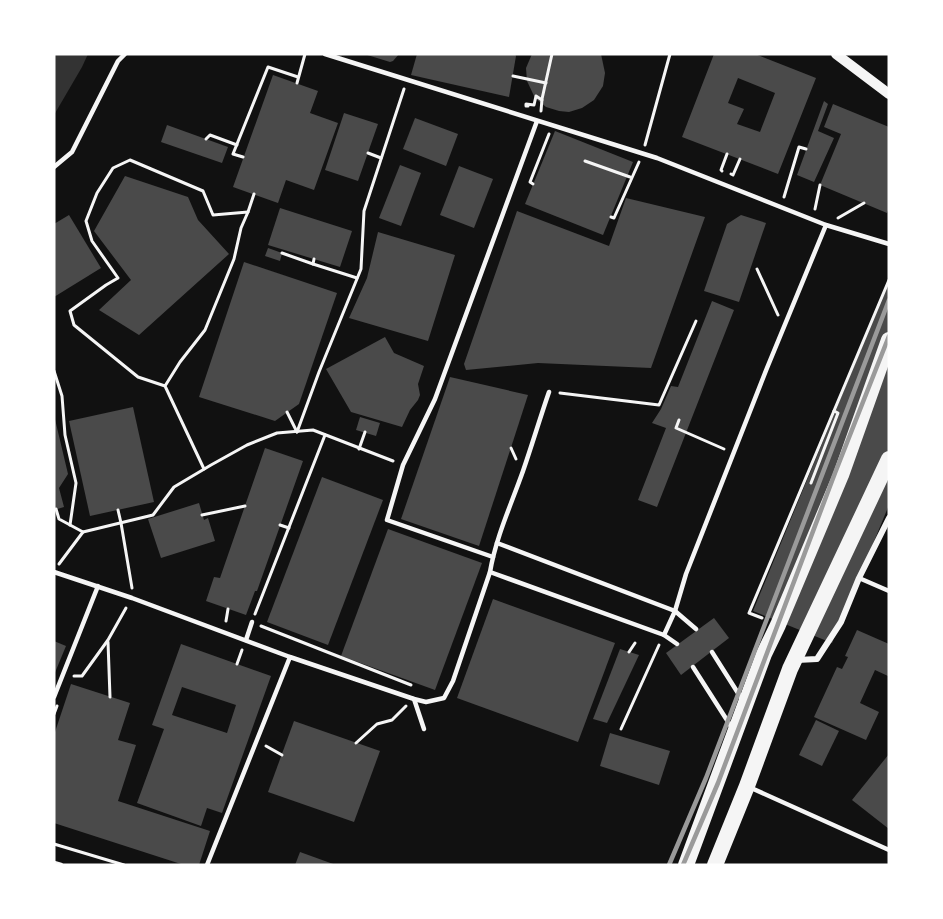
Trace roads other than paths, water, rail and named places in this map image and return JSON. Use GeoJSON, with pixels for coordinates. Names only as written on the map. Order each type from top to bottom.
{"type":"FeatureCollection","features":[{"type":"Feature","properties":{"kind":"highway"},"geometry":{"type":"LineString","coordinates":[[686,865],[764,654],[841,475],[889,340]]}},
{"type":"Feature","properties":{"kind":"highway"},"geometry":{"type":"LineString","coordinates":[[715,865],[795,661],[889,459]]}},
{"type":"Feature","properties":{"kind":"street"},"geometry":{"type":"LineString","coordinates":[[836,54],[889,94]]}},
{"type":"Feature","properties":{"kind":"street"},"geometry":{"type":"LineString","coordinates":[[795,661],[818,659],[841,622],[889,518]]}},
{"type":"Feature","properties":{"kind":"lane"},"geometry":{"type":"LineString","coordinates":[[54,167],[72,152],[118,61],[125,54]]}},
{"type":"Feature","properties":{"kind":"lane"},"geometry":{"type":"LineString","coordinates":[[326,54],[657,158],[826,225],[889,244]]}},
{"type":"Feature","properties":{"kind":"lane"},"geometry":{"type":"LineString","coordinates":[[493,556],[387,520],[403,465],[435,399],[537,121]]}},
{"type":"Feature","properties":{"kind":"lane"},"geometry":{"type":"LineString","coordinates":[[664,635],[733,453],[826,225]]}},
{"type":"Feature","properties":{"kind":"lane"},"geometry":{"type":"LineString","coordinates":[[54,572],[414,699],[426,702],[444,698],[453,681],[490,573],[503,521],[523,471],[549,392]]}},
{"type":"Feature","properties":{"kind":"lane"},"geometry":{"type":"LineString","coordinates":[[497,543],[675,611],[696,629]]}},
{"type":"Feature","properties":{"kind":"lane"},"geometry":{"type":"LineString","coordinates":[[490,573],[664,635],[676,644]]}},
{"type":"Feature","properties":{"kind":"lane"},"geometry":{"type":"LineString","coordinates":[[860,579],[889,591]]}},
{"type":"Feature","properties":{"kind":"lane"},"geometry":{"type":"LineString","coordinates":[[54,697],[98,586]]}},
{"type":"Feature","properties":{"kind":"lane"},"geometry":{"type":"LineString","coordinates":[[246,640],[252,622]]}},
{"type":"Feature","properties":{"kind":"lane"},"geometry":{"type":"LineString","coordinates":[[712,652],[745,705]]}},
{"type":"Feature","properties":{"kind":"lane"},"geometry":{"type":"LineString","coordinates":[[207,865],[290,657]]}},
{"type":"Feature","properties":{"kind":"lane"},"geometry":{"type":"LineString","coordinates":[[693,667],[735,733]]}},
{"type":"Feature","properties":{"kind":"lane"},"geometry":{"type":"LineString","coordinates":[[414,699],[424,729]]}},
{"type":"Feature","properties":{"kind":"lane"},"geometry":{"type":"LineString","coordinates":[[747,786],[889,850]]}},
{"type":"Feature","properties":{"kind":"lane"},"geometry":{"type":"LineString","coordinates":[[54,863],[61,865]]}},
{"type":"Feature","properties":{"kind":"railway"},"geometry":{"type":"LineString","coordinates":[[669,865],[706,778],[889,300]]}},
{"type":"Feature","properties":{"kind":"railway"},"geometry":{"type":"LineString","coordinates":[[683,865],[718,783],[889,336]]}}]}
